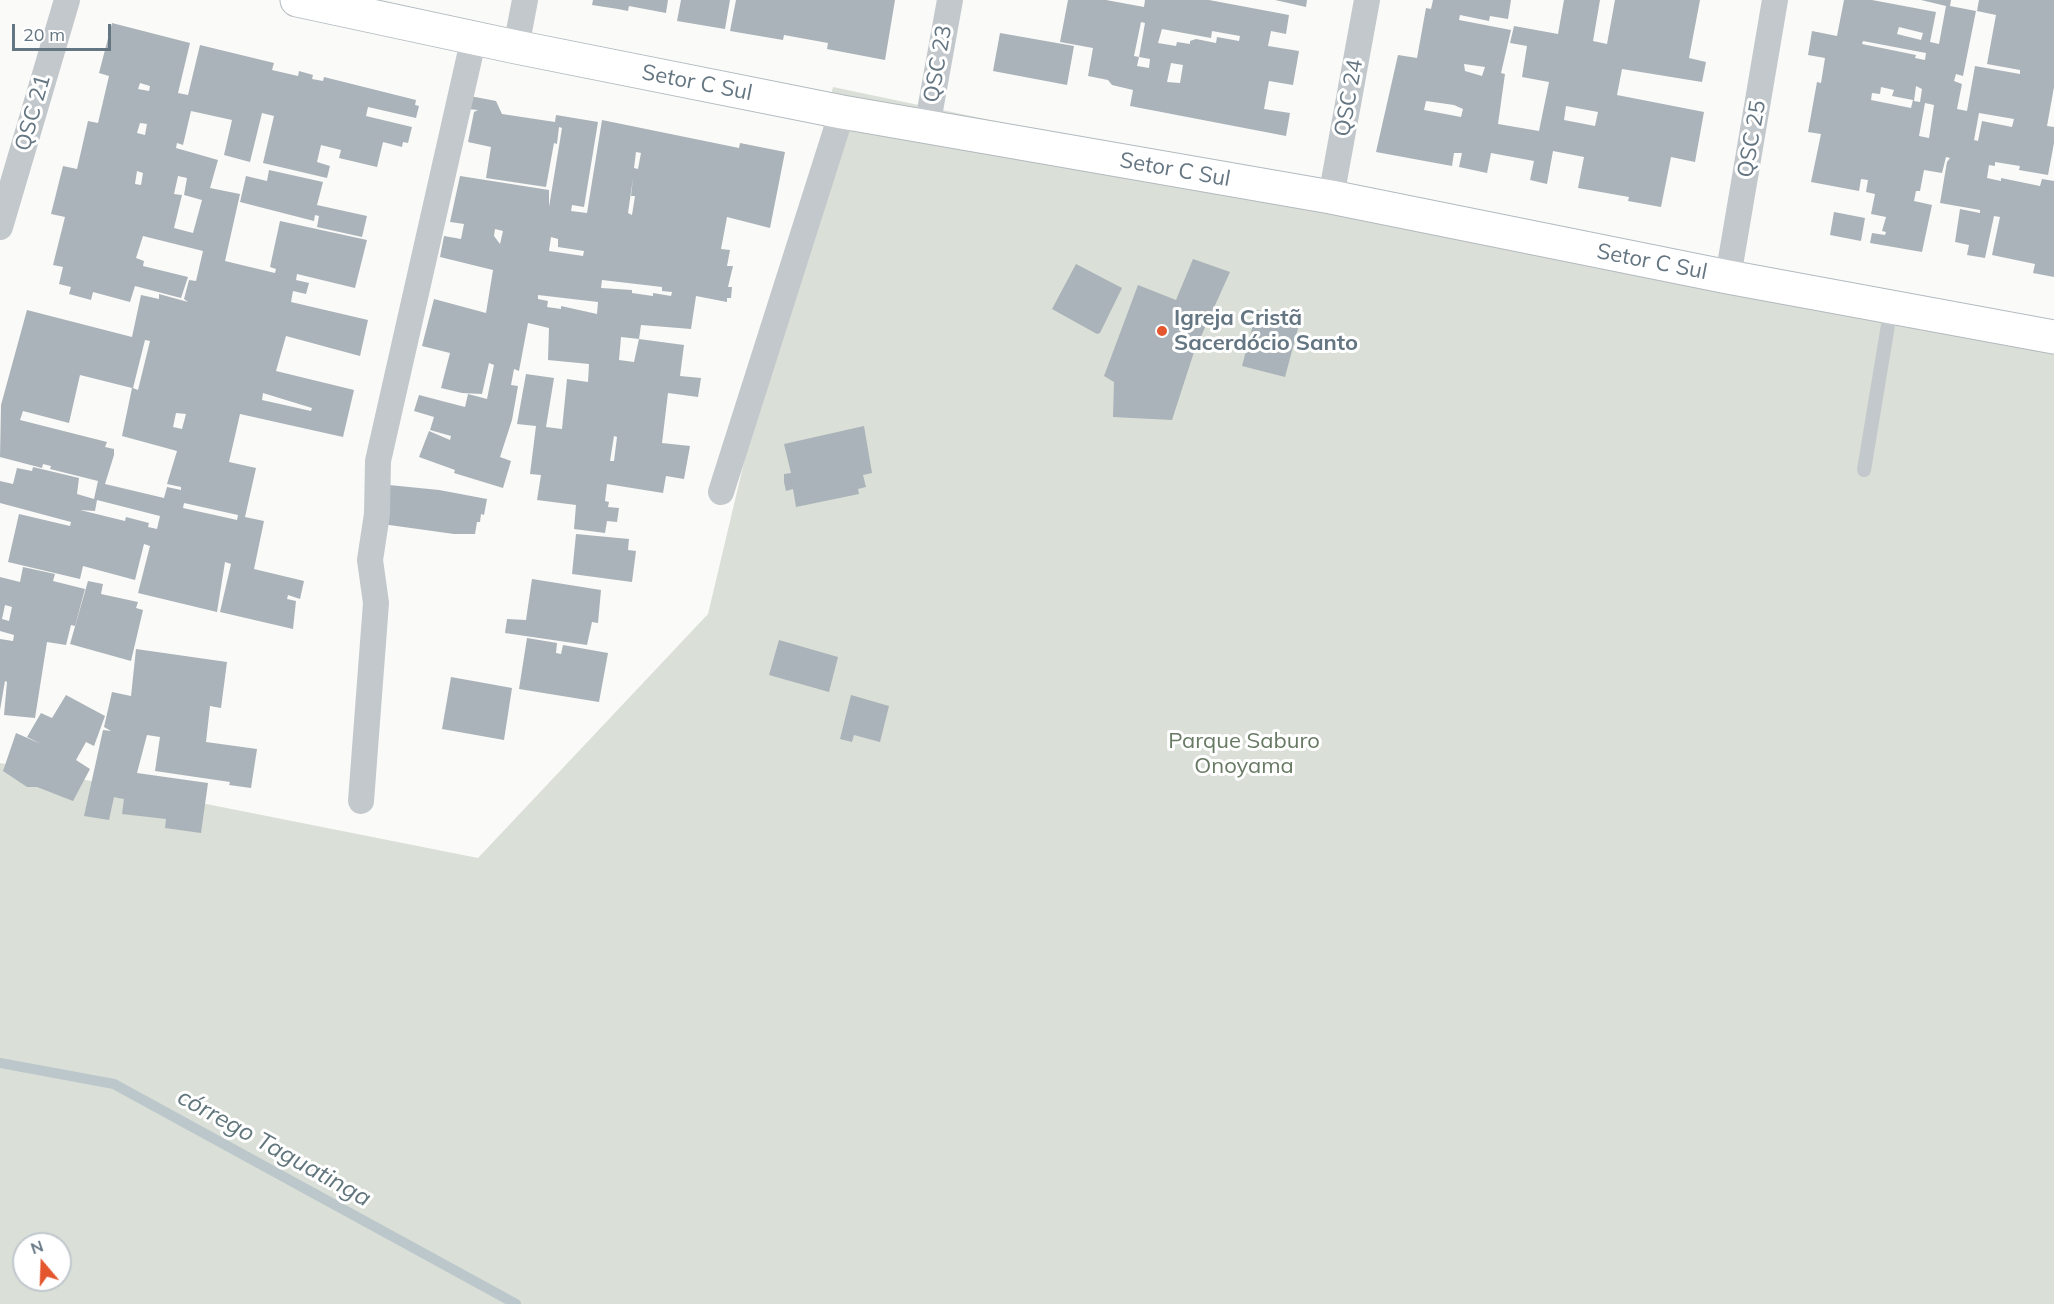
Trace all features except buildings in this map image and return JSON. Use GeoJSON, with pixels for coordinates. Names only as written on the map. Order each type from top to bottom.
{"type":"FeatureCollection","features":[{"type":"Feature","properties":{"kind":"street","name":"QSC 21"},"geometry":{"type":"LineString","coordinates":[[0,227],[67,0]]}},
{"type":"Feature","properties":{"kind":"street","name":"Setor C Sul"},"geometry":{"type":"LineString","coordinates":[[297,0],[516,47],[842,112],[1331,197],[1728,277],[2054,337]]}},
{"type":"Feature","properties":{"kind":"street"},"geometry":{"type":"LineString","coordinates":[[516,47],[525,0]]}},
{"type":"Feature","properties":{"kind":"street","name":"QSC 23"},"geometry":{"type":"LineString","coordinates":[[927,127],[950,0]]}},
{"type":"Feature","properties":{"kind":"street","name":"QSC 24"},"geometry":{"type":"LineString","coordinates":[[1331,197],[1368,0]]}},
{"type":"Feature","properties":{"kind":"street","name":"QSC 25"},"geometry":{"type":"LineString","coordinates":[[1728,277],[1775,0]]}},
{"type":"Feature","properties":{"kind":"street"},"geometry":{"type":"LineString","coordinates":[[362,801],[376,603],[370,560],[377,514],[378,461],[474,37]]}},
{"type":"Feature","properties":{"kind":"street"},"geometry":{"type":"LineString","coordinates":[[721,492],[842,112]]}},
{"type":"Feature","properties":{"kind":"lane"},"geometry":{"type":"LineString","coordinates":[[1864,470],[1891,307]]}},
{"type":"Feature","properties":{"kind":"green space","name":"Parque Saburo Onoyama"},"geometry":{"type":"Polygon","coordinates":[[[833,87],[2054,344],[2054,1304],[0,1304],[0,763],[478,858],[708,614],[833,87]]]}},
{"type":"Feature","properties":{"kind":"waterway","name":"córrego Taguatinga"},"geometry":{"type":"LineString","coordinates":[[0,1063],[114,1084],[516,1304]]}},
{"type":"Feature","properties":{"kind":"place","name":"Igreja Cristã Sacerdócio Santo"},"geometry":{"type":"Point","coordinates":[1162,331]}}]}
